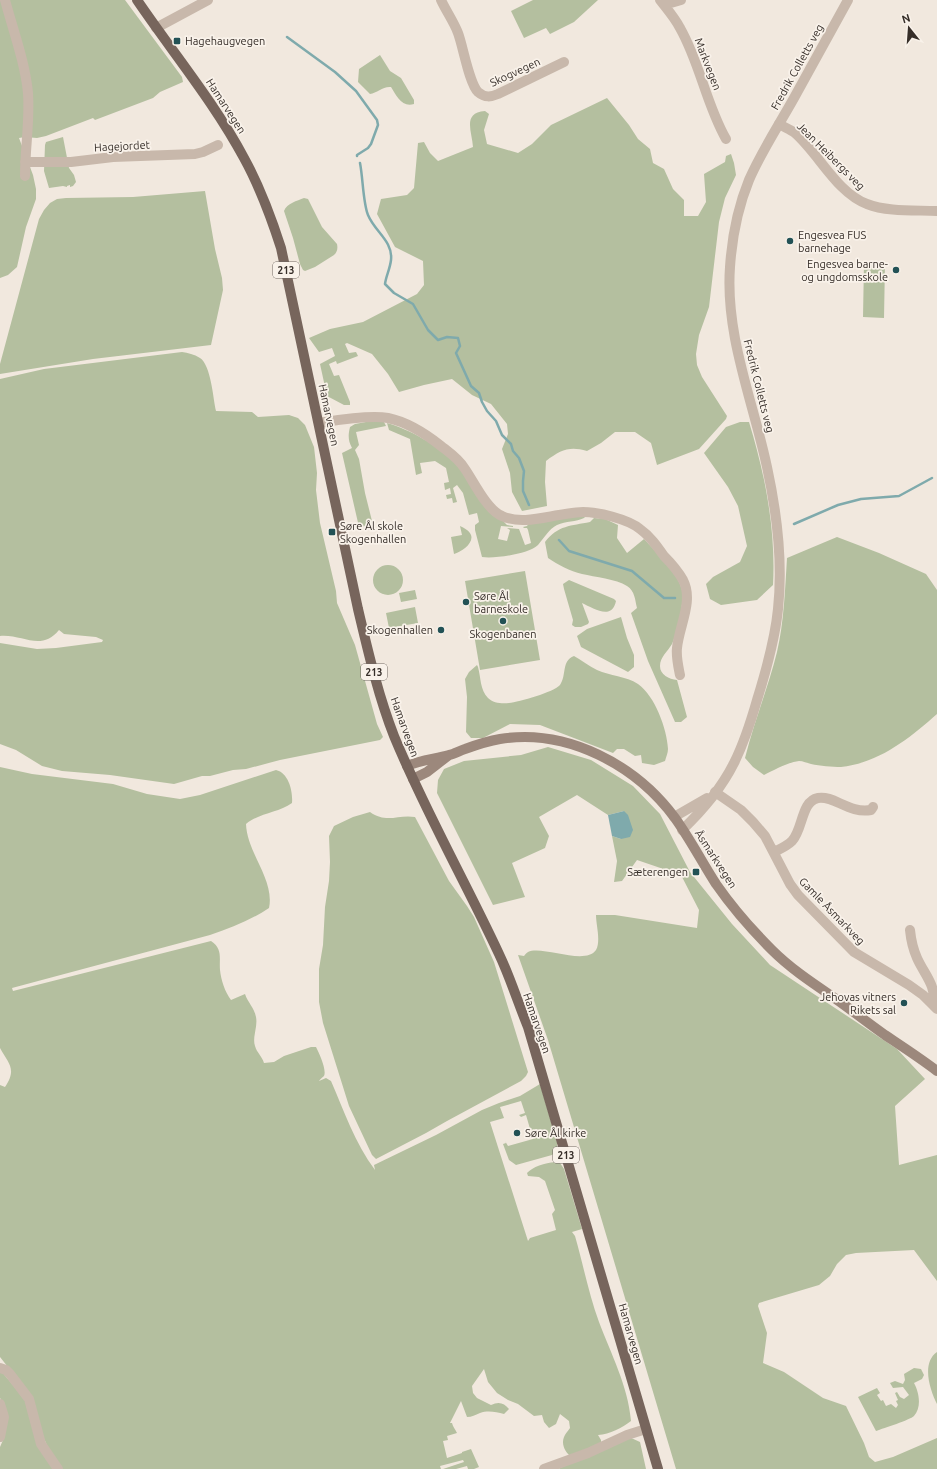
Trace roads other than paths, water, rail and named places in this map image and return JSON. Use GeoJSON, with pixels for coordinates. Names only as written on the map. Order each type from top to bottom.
{"type":"FeatureCollection","features":[{"type":"Feature","properties":{"kind":"main road","name":"Hamarvegen"},"geometry":{"type":"LineString","coordinates":[[137,0],[197,84],[228,131],[244,159],[265,202],[281,248],[358,609],[372,667],[393,734],[412,779],[500,956],[528,1027],[658,1469]]}},
{"type":"Feature","properties":{"kind":"main road","name":"Åsmarkvegen"},"geometry":{"type":"LineString","coordinates":[[407,766],[421,760],[449,755],[501,739],[530,737],[565,743],[585,749],[607,759],[627,771],[651,790],[674,817],[716,884],[742,918],[773,951],[811,982],[913,1052],[937,1072]]}},
{"type":"Feature","properties":{"kind":"main road","name":"Åsmarkvegen"},"geometry":{"type":"LineString","coordinates":[[412,779],[427,772],[449,755]]}},
{"type":"Feature","properties":{"kind":"street"},"geometry":{"type":"LineString","coordinates":[[5,0],[28,93],[25,176]]}},
{"type":"Feature","properties":{"kind":"street"},"geometry":{"type":"LineString","coordinates":[[156,28],[208,0]]}},
{"type":"Feature","properties":{"kind":"street","name":"Skogvegen"},"geometry":{"type":"LineString","coordinates":[[441,0],[457,32],[476,90],[486,96],[492,97],[564,62]]}},
{"type":"Feature","properties":{"kind":"street"},"geometry":{"type":"LineString","coordinates":[[662,2],[681,0]]}},
{"type":"Feature","properties":{"kind":"street","name":"Fredrik Colletts veg"},"geometry":{"type":"LineString","coordinates":[[682,830],[715,792],[733,764],[752,716],[770,652],[778,609],[779,549],[775,507],[768,470],[736,344],[731,317],[729,268],[733,238],[745,190],[750,177],[848,0]]}},
{"type":"Feature","properties":{"kind":"street","name":"Markvegen"},"geometry":{"type":"LineString","coordinates":[[662,2],[681,28],[712,110],[726,139]]}},
{"type":"Feature","properties":{"kind":"street","name":"Jean Heibergs veg"},"geometry":{"type":"LineString","coordinates":[[779,124],[794,133],[824,164],[838,183],[848,193],[862,202],[879,208],[937,211]]}},
{"type":"Feature","properties":{"kind":"street","name":"Hagejordet"},"geometry":{"type":"LineString","coordinates":[[25,162],[71,162],[112,157],[195,154],[218,145]]}},
{"type":"Feature","properties":{"kind":"street"},"geometry":{"type":"LineString","coordinates":[[318,423],[376,417],[398,421],[412,428],[438,444],[457,459],[463,465],[491,508],[503,516],[517,520],[576,512],[589,512],[630,523],[639,528],[648,535],[677,571],[686,587],[686,607],[677,648],[677,661],[680,674]]}},
{"type":"Feature","properties":{"kind":"street","name":"Fredrik Colletts veg"},"geometry":{"type":"LineString","coordinates":[[674,817],[715,792]]}},
{"type":"Feature","properties":{"kind":"street","name":"Gamle Åsmarkveg"},"geometry":{"type":"LineString","coordinates":[[715,792],[741,810],[749,818],[764,836],[790,884],[798,895],[854,952],[909,985],[935,1007]]}},
{"type":"Feature","properties":{"kind":"street"},"geometry":{"type":"LineString","coordinates":[[774,852],[793,841],[800,828],[806,806],[811,800],[825,798],[848,808],[863,811],[870,810],[873,807]]}},
{"type":"Feature","properties":{"kind":"street"},"geometry":{"type":"LineString","coordinates":[[910,930],[916,956],[935,990],[935,1007]]}},
{"type":"Feature","properties":{"kind":"street"},"geometry":{"type":"LineString","coordinates":[[0,1368],[6,1370],[10,1374],[29,1399],[41,1444],[58,1469]]}},
{"type":"Feature","properties":{"kind":"street"},"geometry":{"type":"LineString","coordinates":[[0,1404],[4,1417],[0,1437]]}},
{"type":"Feature","properties":{"kind":"street"},"geometry":{"type":"LineString","coordinates":[[544,1469],[646,1428]]}},
{"type":"Feature","properties":{"kind":"water"},"geometry":{"type":"Polygon","coordinates":[[[624,811],[628,815],[633,830],[630,837],[621,839],[612,836],[608,815],[624,811]]]}},
{"type":"Feature","properties":{"kind":"waterway"},"geometry":{"type":"LineString","coordinates":[[287,37],[335,72],[356,91],[377,120],[378,125],[371,144],[357,156]]}},
{"type":"Feature","properties":{"kind":"waterway"},"geometry":{"type":"LineString","coordinates":[[360,163],[366,210],[371,221],[389,247],[391,253],[391,260],[385,284],[394,293],[413,304],[428,330],[438,340],[447,337],[458,338],[460,346],[456,353],[471,386],[479,393],[487,411],[496,421],[502,435],[511,444],[513,451],[519,458],[524,471],[523,491],[529,505]]}},
{"type":"Feature","properties":{"kind":"waterway"},"geometry":{"type":"LineString","coordinates":[[794,524],[838,505],[861,499],[899,496],[932,478]]}},
{"type":"Feature","properties":{"kind":"waterway"},"geometry":{"type":"LineString","coordinates":[[559,540],[569,551],[632,571],[664,598],[675,598]]}},
{"type":"Feature","properties":{"kind":"place","name":"Hagehaugvegen"},"geometry":{"type":"Point","coordinates":[177,41]}},
{"type":"Feature","properties":{"kind":"place","name":"Engesvea FUS barnehage"},"geometry":{"type":"Point","coordinates":[790,241]}},
{"type":"Feature","properties":{"kind":"place","name":"Engesvea barne- og ungdomsskole"},"geometry":{"type":"Point","coordinates":[896,270]}},
{"type":"Feature","properties":{"kind":"place","name":"Søre Ål skole Skogenhallen"},"geometry":{"type":"Point","coordinates":[332,532]}},
{"type":"Feature","properties":{"kind":"place","name":"Søre Ål barneskole"},"geometry":{"type":"Point","coordinates":[466,602]}},
{"type":"Feature","properties":{"kind":"place","name":"Skogenbanen"},"geometry":{"type":"Point","coordinates":[503,621]}},
{"type":"Feature","properties":{"kind":"place","name":"Skogenhallen"},"geometry":{"type":"Point","coordinates":[441,630]}},
{"type":"Feature","properties":{"kind":"place","name":"Sæterengen"},"geometry":{"type":"Point","coordinates":[696,872]}},
{"type":"Feature","properties":{"kind":"place","name":"Jehovas vitners Rikets sal"},"geometry":{"type":"Point","coordinates":[904,1003]}},
{"type":"Feature","properties":{"kind":"place","name":"Søre Ål kirke"},"geometry":{"type":"Point","coordinates":[517,1133]}}]}
